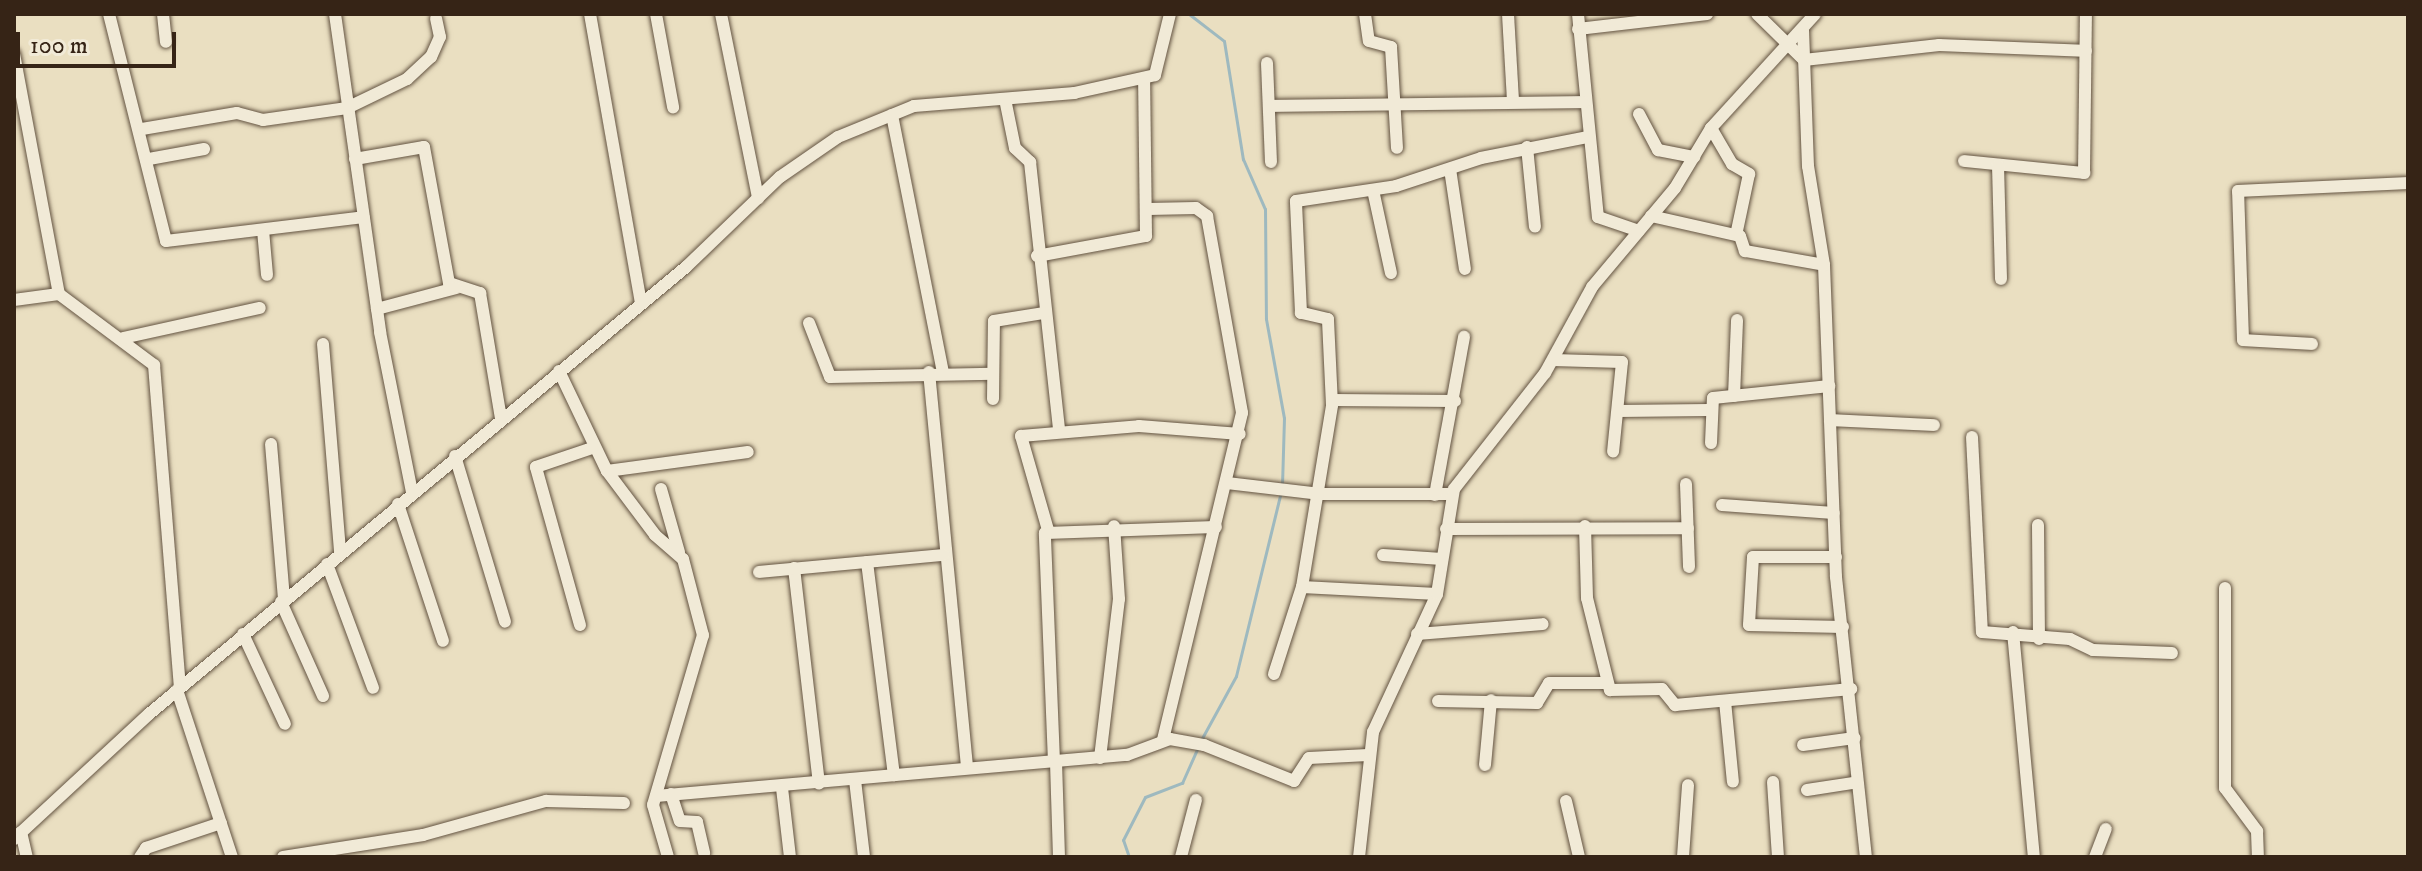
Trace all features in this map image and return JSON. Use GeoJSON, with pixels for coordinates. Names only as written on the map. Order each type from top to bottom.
{"type":"FeatureCollection","features":[{"type":"Feature","properties":{"kind":"street"},"geometry":{"type":"LineString","coordinates":[[109,14],[142,129],[166,241],[364,217]]}},
{"type":"Feature","properties":{"kind":"street"},"geometry":{"type":"LineString","coordinates":[[163,14],[166,42]]}},
{"type":"Feature","properties":{"kind":"street"},"geometry":{"type":"LineString","coordinates":[[335,14],[377,309],[412,492]]}},
{"type":"Feature","properties":{"kind":"street"},"geometry":{"type":"LineString","coordinates":[[590,14],[641,304]]}},
{"type":"Feature","properties":{"kind":"street"},"geometry":{"type":"LineString","coordinates":[[656,14],[673,107]]}},
{"type":"Feature","properties":{"kind":"street"},"geometry":{"type":"LineString","coordinates":[[721,14],[758,198]]}},
{"type":"Feature","properties":{"kind":"street"},"geometry":{"type":"LineString","coordinates":[[1365,14],[1369,41],[1391,47],[1397,148]]}},
{"type":"Feature","properties":{"kind":"street"},"geometry":{"type":"LineString","coordinates":[[1508,14],[1513,101]]}},
{"type":"Feature","properties":{"kind":"street"},"geometry":{"type":"LineString","coordinates":[[1578,14],[1587,137],[1599,221],[1639,231]]}},
{"type":"Feature","properties":{"kind":"street"},"geometry":{"type":"LineString","coordinates":[[1578,29],[1638,18],[1707,14]]}},
{"type":"Feature","properties":{"kind":"street"},"geometry":{"type":"LineString","coordinates":[[1757,14],[1804,60]]}},
{"type":"Feature","properties":{"kind":"street"},"geometry":{"type":"LineString","coordinates":[[1359,857],[1368,755],[1384,695],[1437,594],[1452,494],[1553,360],[1592,287],[1651,216],[1711,128],[1815,14]]}},
{"type":"Feature","properties":{"kind":"street"},"geometry":{"type":"LineString","coordinates":[[1964,161],[2084,173],[2086,14]]}},
{"type":"Feature","properties":{"kind":"street"},"geometry":{"type":"LineString","coordinates":[[27,857],[17,836],[179,688],[641,304],[758,198],[838,137],[892,115],[1155,75],[1167,15]]}},
{"type":"Feature","properties":{"kind":"street"},"geometry":{"type":"LineString","coordinates":[[142,129],[237,113],[263,120],[347,108],[407,79],[431,57],[440,37],[436,18]]}},
{"type":"Feature","properties":{"kind":"street"},"geometry":{"type":"LineString","coordinates":[[1803,30],[1808,166],[1824,265],[1836,557],[1855,738],[1853,783],[1866,857]]}},
{"type":"Feature","properties":{"kind":"street"},"geometry":{"type":"LineString","coordinates":[[1804,60],[1962,45],[2086,51]]}},
{"type":"Feature","properties":{"kind":"street"},"geometry":{"type":"LineString","coordinates":[[14,54],[59,294]]}},
{"type":"Feature","properties":{"kind":"street"},"geometry":{"type":"LineString","coordinates":[[1267,63],[1271,162]]}},
{"type":"Feature","properties":{"kind":"street"},"geometry":{"type":"LineString","coordinates":[[1037,256],[1141,239],[1148,209],[1144,78]]}},
{"type":"Feature","properties":{"kind":"street"},"geometry":{"type":"LineString","coordinates":[[1005,99],[1015,148],[1030,162],[1037,256],[1059,431]]}},
{"type":"Feature","properties":{"kind":"street"},"geometry":{"type":"LineString","coordinates":[[1269,106],[1584,102]]}},
{"type":"Feature","properties":{"kind":"street"},"geometry":{"type":"LineString","coordinates":[[1639,114],[1658,150],[1694,157]]}},
{"type":"Feature","properties":{"kind":"street"},"geometry":{"type":"LineString","coordinates":[[892,115],[943,373]]}},
{"type":"Feature","properties":{"kind":"street"},"geometry":{"type":"LineString","coordinates":[[1711,128],[1732,164],[1749,174],[1736,235],[1745,251],[1824,265]]}},
{"type":"Feature","properties":{"kind":"street"},"geometry":{"type":"LineString","coordinates":[[1274,674],[1302,587],[1320,494],[1332,400],[1328,319],[1301,313],[1295,205],[1373,190],[1527,147],[1587,137]]}},
{"type":"Feature","properties":{"kind":"street"},"geometry":{"type":"LineString","coordinates":[[355,159],[424,147],[447,276],[456,288]]}},
{"type":"Feature","properties":{"kind":"street"},"geometry":{"type":"LineString","coordinates":[[1527,147],[1535,227]]}},
{"type":"Feature","properties":{"kind":"street"},"geometry":{"type":"LineString","coordinates":[[149,159],[204,149]]}},
{"type":"Feature","properties":{"kind":"street"},"geometry":{"type":"LineString","coordinates":[[1998,165],[2001,279]]}},
{"type":"Feature","properties":{"kind":"street"},"geometry":{"type":"LineString","coordinates":[[1450,169],[1465,269]]}},
{"type":"Feature","properties":{"kind":"street"},"geometry":{"type":"LineString","coordinates":[[2312,344],[2243,340],[2238,191],[2408,183]]}},
{"type":"Feature","properties":{"kind":"street"},"geometry":{"type":"LineString","coordinates":[[1373,190],[1391,273]]}},
{"type":"Feature","properties":{"kind":"street"},"geometry":{"type":"LineString","coordinates":[[1148,209],[1196,208],[1207,216],[1241,392],[1240,434],[1163,740]]}},
{"type":"Feature","properties":{"kind":"street"},"geometry":{"type":"LineString","coordinates":[[1651,216],[1736,235]]}},
{"type":"Feature","properties":{"kind":"street"},"geometry":{"type":"LineString","coordinates":[[263,230],[267,275]]}},
{"type":"Feature","properties":{"kind":"street"},"geometry":{"type":"LineString","coordinates":[[377,309],[456,288],[480,293],[501,418]]}},
{"type":"Feature","properties":{"kind":"street"},"geometry":{"type":"LineString","coordinates":[[14,300],[59,294],[149,358],[156,373],[179,688],[232,857]]}},
{"type":"Feature","properties":{"kind":"street"},"geometry":{"type":"LineString","coordinates":[[123,338],[260,308]]}},
{"type":"Feature","properties":{"kind":"street"},"geometry":{"type":"LineString","coordinates":[[993,399],[994,321],[1044,313]]}},
{"type":"Feature","properties":{"kind":"street"},"geometry":{"type":"LineString","coordinates":[[1734,396],[1737,320]]}},
{"type":"Feature","properties":{"kind":"street"},"geometry":{"type":"LineString","coordinates":[[809,323],[830,377],[929,372],[993,374]]}},
{"type":"Feature","properties":{"kind":"street"},"geometry":{"type":"LineString","coordinates":[[1435,495],[1455,401],[1464,337]]}},
{"type":"Feature","properties":{"kind":"street"},"geometry":{"type":"LineString","coordinates":[[323,344],[340,553]]}},
{"type":"Feature","properties":{"kind":"street"},"geometry":{"type":"LineString","coordinates":[[1553,360],[1622,362],[1613,452]]}},
{"type":"Feature","properties":{"kind":"street"},"geometry":{"type":"LineString","coordinates":[[559,371],[592,448],[607,471],[655,535],[679,552]]}},
{"type":"Feature","properties":{"kind":"street"},"geometry":{"type":"LineString","coordinates":[[929,372],[943,555],[967,767]]}},
{"type":"Feature","properties":{"kind":"street"},"geometry":{"type":"LineString","coordinates":[[1711,443],[1709,410],[1713,398],[1829,386]]}},
{"type":"Feature","properties":{"kind":"street"},"geometry":{"type":"LineString","coordinates":[[1332,400],[1455,401]]}},
{"type":"Feature","properties":{"kind":"street"},"geometry":{"type":"LineString","coordinates":[[1618,411],[1709,410]]}},
{"type":"Feature","properties":{"kind":"street"},"geometry":{"type":"LineString","coordinates":[[1830,420],[1934,425]]}},
{"type":"Feature","properties":{"kind":"street"},"geometry":{"type":"LineString","coordinates":[[1048,530],[1019,440],[1059,431],[1139,426],[1240,434]]}},
{"type":"Feature","properties":{"kind":"street"},"geometry":{"type":"LineString","coordinates":[[1972,437],[1977,626],[1985,634],[2013,632],[2039,639],[2172,653]]}},
{"type":"Feature","properties":{"kind":"street"},"geometry":{"type":"LineString","coordinates":[[271,444],[283,601],[323,696]]}},
{"type":"Feature","properties":{"kind":"street"},"geometry":{"type":"LineString","coordinates":[[580,625],[536,467],[592,448]]}},
{"type":"Feature","properties":{"kind":"street"},"geometry":{"type":"LineString","coordinates":[[607,471],[748,452]]}},
{"type":"Feature","properties":{"kind":"street"},"geometry":{"type":"LineString","coordinates":[[455,456],[505,622]]}},
{"type":"Feature","properties":{"kind":"street"},"geometry":{"type":"LineString","coordinates":[[1227,483],[1320,494],[1452,494]]}},
{"type":"Feature","properties":{"kind":"street"},"geometry":{"type":"LineString","coordinates":[[1686,484],[1689,567]]}},
{"type":"Feature","properties":{"kind":"street"},"geometry":{"type":"LineString","coordinates":[[661,489],[704,641],[656,796],[668,857]]}},
{"type":"Feature","properties":{"kind":"street"},"geometry":{"type":"LineString","coordinates":[[398,504],[443,641]]}},
{"type":"Feature","properties":{"kind":"street"},"geometry":{"type":"LineString","coordinates":[[1722,505],[1834,513]]}},
{"type":"Feature","properties":{"kind":"street"},"geometry":{"type":"LineString","coordinates":[[2038,525],[2039,639]]}},
{"type":"Feature","properties":{"kind":"street"},"geometry":{"type":"LineString","coordinates":[[1100,758],[1119,591],[1114,526]]}},
{"type":"Feature","properties":{"kind":"street"},"geometry":{"type":"LineString","coordinates":[[1059,857],[1042,538],[1048,530],[1114,526],[1216,527]]}},
{"type":"Feature","properties":{"kind":"street"},"geometry":{"type":"LineString","coordinates":[[1446,529],[1585,526],[1688,528]]}},
{"type":"Feature","properties":{"kind":"street"},"geometry":{"type":"LineString","coordinates":[[1585,526],[1587,598],[1606,683],[1614,692],[1665,690],[1675,705],[1851,689]]}},
{"type":"Feature","properties":{"kind":"street"},"geometry":{"type":"LineString","coordinates":[[759,572],[943,555]]}},
{"type":"Feature","properties":{"kind":"street"},"geometry":{"type":"LineString","coordinates":[[1383,555],[1442,559]]}},
{"type":"Feature","properties":{"kind":"street"},"geometry":{"type":"LineString","coordinates":[[1836,557],[1753,557],[1749,625],[1843,627]]}},
{"type":"Feature","properties":{"kind":"street"},"geometry":{"type":"LineString","coordinates":[[867,562],[894,775]]}},
{"type":"Feature","properties":{"kind":"street"},"geometry":{"type":"LineString","coordinates":[[327,564],[373,688]]}},
{"type":"Feature","properties":{"kind":"street"},"geometry":{"type":"LineString","coordinates":[[794,568],[819,784]]}},
{"type":"Feature","properties":{"kind":"street"},"geometry":{"type":"LineString","coordinates":[[1302,587],[1437,594]]}},
{"type":"Feature","properties":{"kind":"street"},"geometry":{"type":"LineString","coordinates":[[2225,588],[2225,788],[2257,831],[2258,857]]}},
{"type":"Feature","properties":{"kind":"street"},"geometry":{"type":"LineString","coordinates":[[1417,634],[1543,624]]}},
{"type":"Feature","properties":{"kind":"street"},"geometry":{"type":"LineString","coordinates":[[2013,632],[2034,857]]}},
{"type":"Feature","properties":{"kind":"street"},"geometry":{"type":"LineString","coordinates":[[243,634],[285,724]]}},
{"type":"Feature","properties":{"kind":"street"},"geometry":{"type":"LineString","coordinates":[[1438,701],[1537,703],[1549,683],[1606,683]]}},
{"type":"Feature","properties":{"kind":"street"},"geometry":{"type":"LineString","coordinates":[[1485,765],[1491,700]]}},
{"type":"Feature","properties":{"kind":"street"},"geometry":{"type":"LineString","coordinates":[[1725,701],[1733,782]]}},
{"type":"Feature","properties":{"kind":"street"},"geometry":{"type":"LineString","coordinates":[[1803,745],[1855,738]]}},
{"type":"Feature","properties":{"kind":"street"},"geometry":{"type":"LineString","coordinates":[[656,796],[782,788],[967,767],[1100,758],[1163,740],[1185,740],[1204,745],[1294,781],[1309,758],[1368,755]]}},
{"type":"Feature","properties":{"kind":"street"},"geometry":{"type":"LineString","coordinates":[[855,780],[864,857]]}},
{"type":"Feature","properties":{"kind":"street"},"geometry":{"type":"LineString","coordinates":[[1773,782],[1778,857]]}},
{"type":"Feature","properties":{"kind":"street"},"geometry":{"type":"LineString","coordinates":[[1807,790],[1853,783]]}},
{"type":"Feature","properties":{"kind":"street"},"geometry":{"type":"LineString","coordinates":[[1683,857],[1688,785]]}},
{"type":"Feature","properties":{"kind":"street"},"geometry":{"type":"LineString","coordinates":[[782,788],[790,857]]}},
{"type":"Feature","properties":{"kind":"street"},"geometry":{"type":"LineString","coordinates":[[671,794],[680,821],[697,822],[704,853]]}},
{"type":"Feature","properties":{"kind":"street"},"geometry":{"type":"LineString","coordinates":[[1181,857],[1196,800]]}},
{"type":"Feature","properties":{"kind":"street"},"geometry":{"type":"LineString","coordinates":[[283,857],[423,835],[546,801],[624,803]]}},
{"type":"Feature","properties":{"kind":"street"},"geometry":{"type":"LineString","coordinates":[[1566,801],[1579,857]]}},
{"type":"Feature","properties":{"kind":"street"},"geometry":{"type":"LineString","coordinates":[[140,857],[146,848],[221,823]]}},
{"type":"Feature","properties":{"kind":"street"},"geometry":{"type":"LineString","coordinates":[[2095,857],[2106,829]]}},
{"type":"Feature","properties":{"kind":"waterway"},"geometry":{"type":"LineString","coordinates":[[1189,14],[1224,41],[1243,159],[1265,209],[1266,319],[1284,418],[1282,484]]}},
{"type":"Feature","properties":{"kind":"waterway"},"geometry":{"type":"LineString","coordinates":[[1201,740],[1236,676],[1281,492]]}},
{"type":"Feature","properties":{"kind":"waterway"},"geometry":{"type":"LineString","coordinates":[[1129,857],[1123,840],[1145,797],[1182,783],[1198,747]]}}]}
